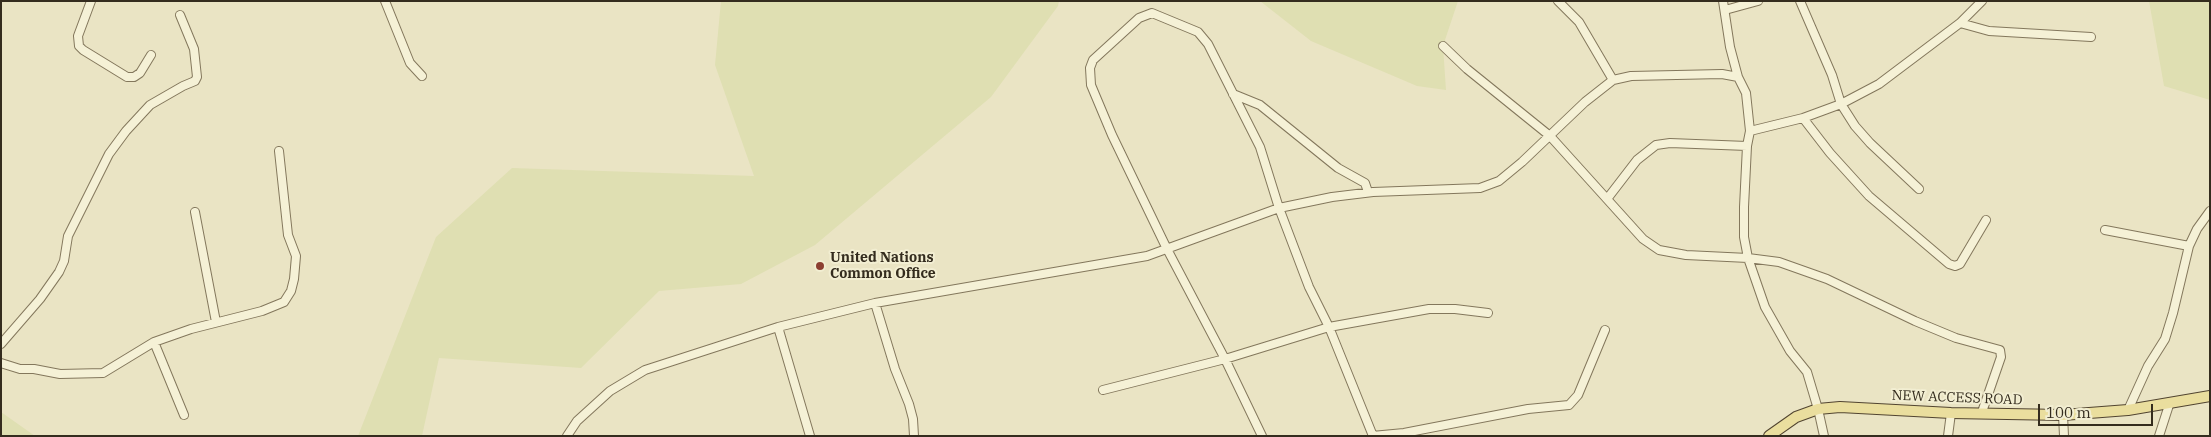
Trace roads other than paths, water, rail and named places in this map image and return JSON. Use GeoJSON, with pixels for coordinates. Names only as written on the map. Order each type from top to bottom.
{"type":"FeatureCollection","features":[{"type":"Feature","properties":{"kind":"main road","name":"NEW ACCESS ROAD"},"geometry":{"type":"LineString","coordinates":[[1770,436],[1796,417],[1818,409],[1840,407],[1951,413],[1982,412],[2063,416],[2128,410],[2210,396]]}},
{"type":"Feature","properties":{"kind":"street"},"geometry":{"type":"LineString","coordinates":[[91,1],[78,36],[79,46],[83,50],[128,77],[134,77],[140,73],[151,55]]}},
{"type":"Feature","properties":{"kind":"street"},"geometry":{"type":"LineString","coordinates":[[385,1],[410,63],[422,76]]}},
{"type":"Feature","properties":{"kind":"street"},"geometry":{"type":"LineString","coordinates":[[1558,1],[1579,22],[1614,80]]}},
{"type":"Feature","properties":{"kind":"street"},"geometry":{"type":"LineString","coordinates":[[1723,1],[1730,47],[1738,77],[1746,93],[1750,131],[1747,146],[1744,207],[1744,237],[1748,258],[1765,307],[1790,351],[1806,372],[1818,409],[1824,436]]}},
{"type":"Feature","properties":{"kind":"street"},"geometry":{"type":"LineString","coordinates":[[1725,10],[1758,1]]}},
{"type":"Feature","properties":{"kind":"street"},"geometry":{"type":"LineString","coordinates":[[1800,1],[1832,75],[1841,104],[1854,126],[1870,144],[1919,189]]}},
{"type":"Feature","properties":{"kind":"street"},"geometry":{"type":"LineString","coordinates":[[1750,131],[1803,118],[1841,104],[1879,84],[1960,23],[1982,1]]}},
{"type":"Feature","properties":{"kind":"street"},"geometry":{"type":"LineString","coordinates":[[1262,436],[1225,359],[1167,248],[1112,135],[1091,85],[1090,68],[1093,60],[1139,18],[1152,13],[1198,32],[1208,44],[1260,147],[1279,208],[1309,287],[1329,327],[1372,436],[1404,432],[1528,409],[1568,405],[1578,395],[1605,330]]}},
{"type":"Feature","properties":{"kind":"street"},"geometry":{"type":"LineString","coordinates":[[1,344],[35,306],[60,272],[64,262],[68,236],[109,154],[126,131],[150,105],[195,81],[197,77],[194,49],[180,15]]}},
{"type":"Feature","properties":{"kind":"street"},"geometry":{"type":"LineString","coordinates":[[1960,23],[1989,31],[2091,37]]}},
{"type":"Feature","properties":{"kind":"street"},"geometry":{"type":"LineString","coordinates":[[1443,46],[1468,69],[1550,136],[1643,239],[1659,250],[1686,255],[1748,258],[1779,262],[1810,273],[1956,338],[2000,350],[2001,357],[1982,412]]}},
{"type":"Feature","properties":{"kind":"street"},"geometry":{"type":"LineString","coordinates":[[567,436],[577,421],[610,392],[645,370],[778,328],[875,303],[1124,261],[1167,248],[1279,208],[1332,197],[1368,192],[1480,188],[1499,181],[1585,102],[1614,80],[1631,76],[1722,74],[1738,77]]}},
{"type":"Feature","properties":{"kind":"street"},"geometry":{"type":"LineString","coordinates":[[1233,94],[1260,105],[1338,168],[1365,183],[1368,192]]}},
{"type":"Feature","properties":{"kind":"street"},"geometry":{"type":"LineString","coordinates":[[1803,118],[1830,153],[1869,196],[1949,264],[1956,266],[1960,264],[1986,220]]}},
{"type":"Feature","properties":{"kind":"street"},"geometry":{"type":"LineString","coordinates":[[1607,199],[1636,160],[1656,145],[1689,143],[1747,146]]}},
{"type":"Feature","properties":{"kind":"street"},"geometry":{"type":"LineString","coordinates":[[1,363],[20,369],[34,368],[53,373],[103,373],[154,342],[216,322],[262,311],[284,302],[291,291],[296,256],[288,235],[279,151]]}},
{"type":"Feature","properties":{"kind":"street"},"geometry":{"type":"LineString","coordinates":[[2128,410],[2148,366],[2165,339],[2189,246],[2197,229],[2210,211]]}},
{"type":"Feature","properties":{"kind":"street"},"geometry":{"type":"LineString","coordinates":[[195,212],[216,322]]}},
{"type":"Feature","properties":{"kind":"street"},"geometry":{"type":"LineString","coordinates":[[2105,230],[2189,246]]}},
{"type":"Feature","properties":{"kind":"street"},"geometry":{"type":"LineString","coordinates":[[875,303],[895,369],[909,404],[913,419],[914,436]]}},
{"type":"Feature","properties":{"kind":"street"},"geometry":{"type":"LineString","coordinates":[[1104,390],[1225,359],[1329,327],[1429,309],[1455,308],[1488,313]]}},
{"type":"Feature","properties":{"kind":"street"},"geometry":{"type":"LineString","coordinates":[[778,328],[810,436]]}},
{"type":"Feature","properties":{"kind":"street"},"geometry":{"type":"LineString","coordinates":[[154,342],[184,415]]}},
{"type":"Feature","properties":{"kind":"street"},"geometry":{"type":"LineString","coordinates":[[2159,436],[2170,402]]}},
{"type":"Feature","properties":{"kind":"street"},"geometry":{"type":"LineString","coordinates":[[1948,436],[1951,413]]}},
{"type":"Feature","properties":{"kind":"street"},"geometry":{"type":"LineString","coordinates":[[2063,416],[2064,436]]}},
{"type":"Feature","properties":{"kind":"place","name":"United Nations Common Office"},"geometry":{"type":"Point","coordinates":[820,266]}}]}
